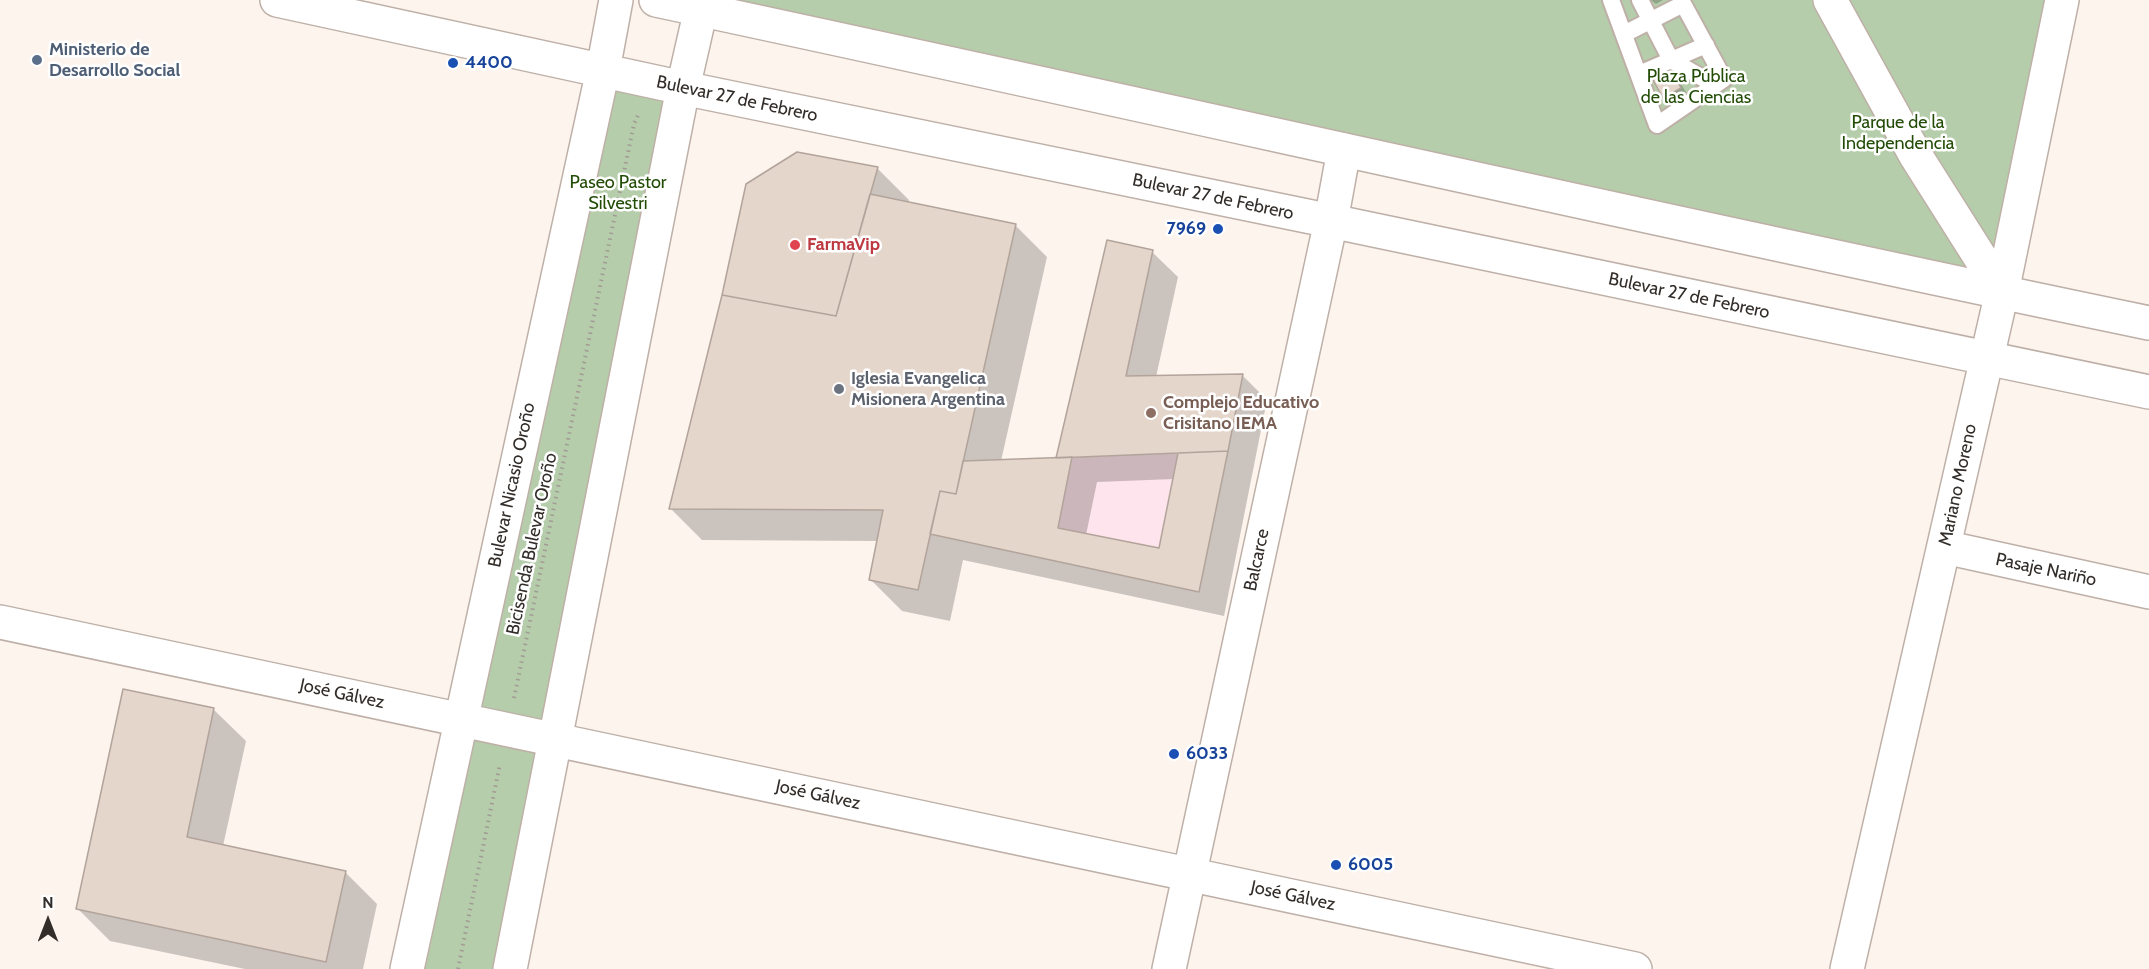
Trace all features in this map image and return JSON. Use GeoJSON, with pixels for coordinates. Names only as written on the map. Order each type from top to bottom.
{"type":"FeatureCollection","features":[{"type":"Feature","properties":{"kind":"main road","name":"Bulevar 27 de Febrero"},"geometry":{"type":"LineString","coordinates":[[277,0],[682,88],[2149,392]]}},
{"type":"Feature","properties":{"kind":"main road","name":"Bulevar Nicasio Oroño"},"geometry":{"type":"LineString","coordinates":[[406,969],[603,70],[616,0]]}},
{"type":"Feature","properties":{"kind":"main road"},"geometry":{"type":"LineString","coordinates":[[656,0],[702,5],[1344,150],[2149,323]]}},
{"type":"Feature","properties":{"kind":"main road"},"geometry":{"type":"LineString","coordinates":[[1830,0],[1916,156],[2002,292]]}},
{"type":"Feature","properties":{"kind":"main road","name":"Mariano Moreno"},"geometry":{"type":"LineString","coordinates":[[1847,969],[1985,358],[2002,292],[2062,0]]}},
{"type":"Feature","properties":{"kind":"main road"},"geometry":{"type":"LineString","coordinates":[[510,969],[682,88],[702,5]]}},
{"type":"Feature","properties":{"kind":"main road","name":"Balcarce"},"geometry":{"type":"LineString","coordinates":[[1169,969],[1331,221],[1344,150]]}},
{"type":"Feature","properties":{"kind":"main road","name":"Pasaje Nariño"},"geometry":{"type":"LineString","coordinates":[[1944,547],[2149,592]]}},
{"type":"Feature","properties":{"kind":"main road","name":"José Gálvez"},"geometry":{"type":"LineString","coordinates":[[0,622],[1635,969]]}},
{"type":"Feature","properties":{"kind":"lane"},"geometry":{"type":"LineString","coordinates":[[1611,0],[1657,125],[1719,82]]}},
{"type":"Feature","properties":{"kind":"lane"},"geometry":{"type":"LineString","coordinates":[[1640,0],[1671,60],[1719,82]]}},
{"type":"Feature","properties":{"kind":"lane"},"geometry":{"type":"LineString","coordinates":[[1624,34],[1682,2],[1706,45],[1719,82]]}},
{"type":"Feature","properties":{"kind":"lane"},"geometry":{"type":"LineString","coordinates":[[1639,74],[1706,45]]}},
{"type":"Feature","properties":{"kind":"path","name":"Bicisenda Bulevar Oroño"},"geometry":{"type":"LineString","coordinates":[[458,969],[634,124]]}},
{"type":"Feature","properties":{"kind":"shaded area","name":"Complejo Educativo Crisitano IEMA"},"geometry":{"type":"Polygon","coordinates":[[[1107,240],[1153,250],[1127,376],[1243,374],[1199,592],[930,534],[940,491],[1056,458],[1107,240]]]}},
{"type":"Feature","properties":{"kind":"green space","name":"Parque de la Independencia"},"geometry":{"type":"Polygon","coordinates":[[[656,0],[2062,0],[2002,292],[656,0]]]}},
{"type":"Feature","properties":{"kind":"green space","name":"Paseo Pastor Silvestri"},"geometry":{"type":"Polygon","coordinates":[[[603,70],[683,88],[510,969],[407,969],[603,70]]]}},
{"type":"Feature","properties":{"kind":"building"},"geometry":{"type":"Polygon","coordinates":[[[1671,70],[1681,88],[1663,98],[1653,80],[1671,70]]]}},
{"type":"Feature","properties":{"kind":"building","name":"FarmaVip"},"geometry":{"type":"Polygon","coordinates":[[[797,152],[878,167],[836,316],[722,295],[746,184],[797,152]]]}},
{"type":"Feature","properties":{"kind":"building","name":"Iglesia Evangelica Misionera Argentina"},"geometry":{"type":"Polygon","coordinates":[[[870,194],[1016,224],[956,494],[940,491],[918,590],[869,580],[883,510],[669,509],[722,295],[836,316],[870,194]]]}},
{"type":"Feature","properties":{"kind":"building"},"geometry":{"type":"Polygon","coordinates":[[[1107,240],[1153,250],[1126,376],[1243,374],[1228,451],[1056,458],[1107,240]]]}},
{"type":"Feature","properties":{"kind":"building"},"geometry":{"type":"Polygon","coordinates":[[[1228,451],[1199,592],[930,534],[940,491],[956,494],[963,461],[1072,457],[1058,528],[1159,548],[1178,453],[1228,451]]]}},
{"type":"Feature","properties":{"kind":"building"},"geometry":{"type":"Polygon","coordinates":[[[123,689],[214,708],[187,837],[346,871],[326,962],[76,909],[123,689]]]}},
{"type":"Feature","properties":{"kind":"place","name":"Ministerio de Desarrollo Social"},"geometry":{"type":"Point","coordinates":[37,60]}},
{"type":"Feature","properties":{"kind":"place","name":"4400"},"geometry":{"type":"Point","coordinates":[453,63]}},
{"type":"Feature","properties":{"kind":"place","name":"7969"},"geometry":{"type":"Point","coordinates":[1218,229]}},
{"type":"Feature","properties":{"kind":"place","name":"FarmaVip"},"geometry":{"type":"Point","coordinates":[795,245]}},
{"type":"Feature","properties":{"kind":"place","name":"Iglesia Evangelica Misionera Argentina"},"geometry":{"type":"Point","coordinates":[839,389]}},
{"type":"Feature","properties":{"kind":"place","name":"Complejo Educativo Crisitano IEMA"},"geometry":{"type":"Point","coordinates":[1151,413]}},
{"type":"Feature","properties":{"kind":"place","name":"6033"},"geometry":{"type":"Point","coordinates":[1174,754]}},
{"type":"Feature","properties":{"kind":"place","name":"6005"},"geometry":{"type":"Point","coordinates":[1336,865]}},
{"type":"Feature","properties":{"kind":"park label","name":"Plaza Pública de las Ciencias"},"geometry":{"type":"Point","coordinates":[1696,88]}}]}
